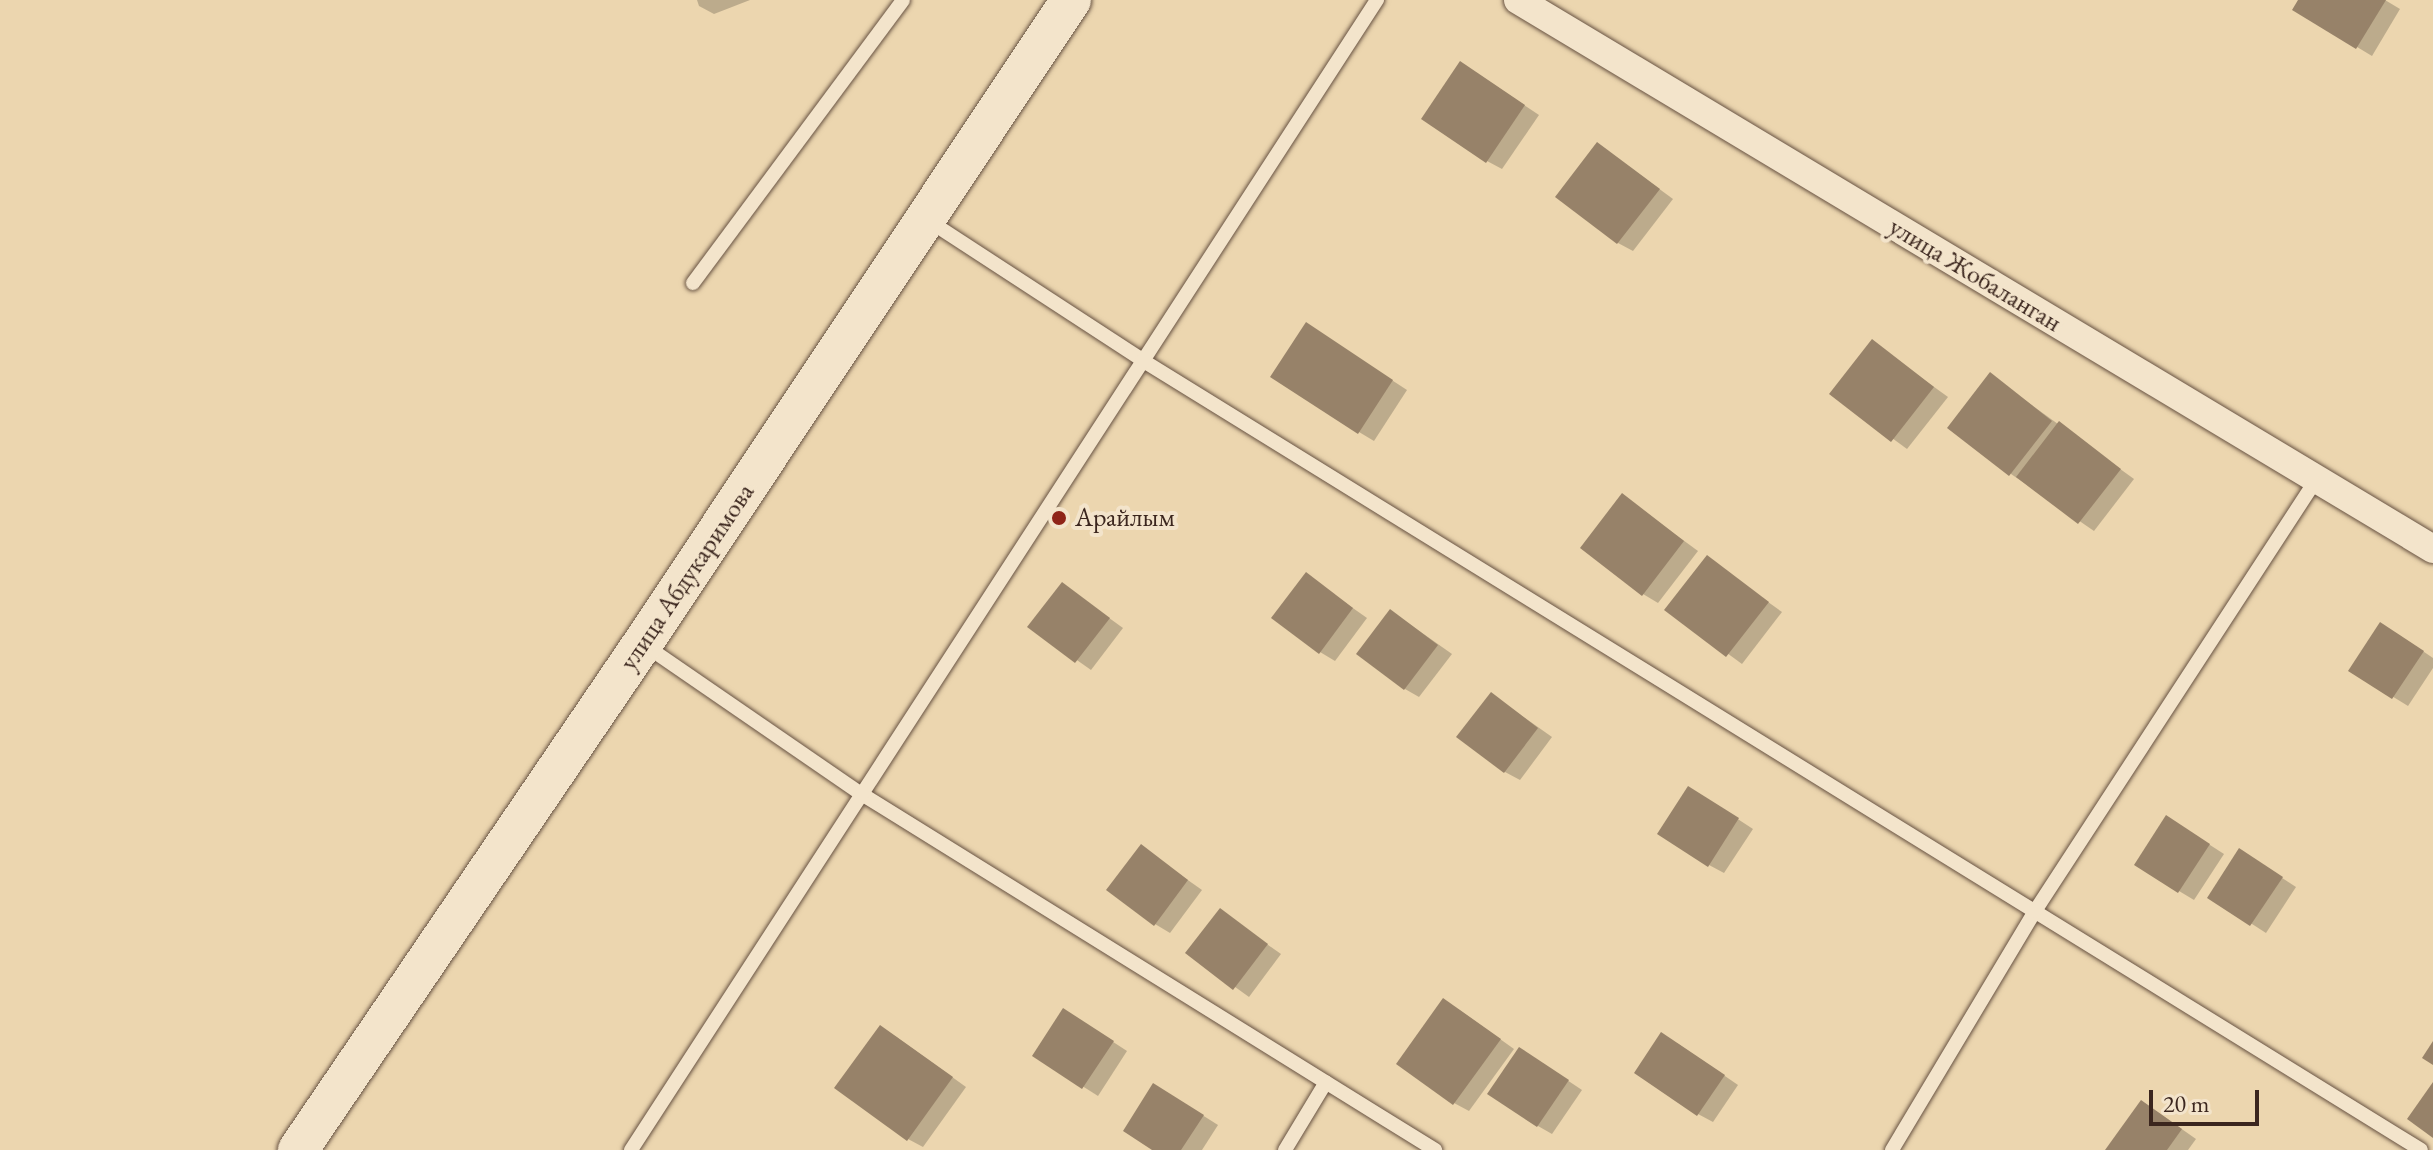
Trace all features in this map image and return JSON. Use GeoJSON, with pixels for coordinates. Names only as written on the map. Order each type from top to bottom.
{"type":"FeatureCollection","features":[{"type":"Feature","properties":{"kind":"main road","name":"улица Абдукаримова"},"geometry":{"type":"LineString","coordinates":[[298,1150],[643,643],[1071,0]]}},
{"type":"Feature","properties":{"kind":"street","name":"улица Жобаланган"},"geometry":{"type":"LineString","coordinates":[[1518,0],[2433,549]]}},
{"type":"Feature","properties":{"kind":"lane"},"geometry":{"type":"LineString","coordinates":[[693,283],[903,0]]}},
{"type":"Feature","properties":{"kind":"lane"},"geometry":{"type":"LineString","coordinates":[[631,1150],[1377,0]]}},
{"type":"Feature","properties":{"kind":"lane"},"geometry":{"type":"LineString","coordinates":[[925,219],[1142,360],[2421,1150]]}},
{"type":"Feature","properties":{"kind":"lane"},"geometry":{"type":"LineString","coordinates":[[1892,1150],[2035,911],[2316,480]]}},
{"type":"Feature","properties":{"kind":"lane"},"geometry":{"type":"LineString","coordinates":[[643,643],[860,793],[1435,1150]]}},
{"type":"Feature","properties":{"kind":"lane"},"geometry":{"type":"LineString","coordinates":[[1285,1150],[1326,1082]]}},
{"type":"Feature","properties":{"kind":"building"},"geometry":{"type":"Polygon","coordinates":[[[2298,0],[2386,0],[2356,49],[2292,10],[2298,0]]]}},
{"type":"Feature","properties":{"kind":"building"},"geometry":{"type":"Polygon","coordinates":[[[1460,61],[1525,105],[1486,163],[1421,119],[1460,61]]]}},
{"type":"Feature","properties":{"kind":"building"},"geometry":{"type":"Polygon","coordinates":[[[1597,142],[1660,189],[1617,244],[1555,197],[1597,142]]]}},
{"type":"Feature","properties":{"kind":"building"},"geometry":{"type":"Polygon","coordinates":[[[1306,322],[1393,380],[1358,434],[1270,377],[1306,322]]]}},
{"type":"Feature","properties":{"kind":"building"},"geometry":{"type":"Polygon","coordinates":[[[1872,339],[1934,387],[1891,442],[1829,394],[1872,339]]]}},
{"type":"Feature","properties":{"kind":"building"},"geometry":{"type":"Polygon","coordinates":[[[1990,372],[2052,421],[2009,476],[1947,428],[1990,372]]]}},
{"type":"Feature","properties":{"kind":"building"},"geometry":{"type":"Polygon","coordinates":[[[2059,421],[2121,469],[2078,524],[2016,477],[2059,421]]]}},
{"type":"Feature","properties":{"kind":"building"},"geometry":{"type":"Polygon","coordinates":[[[1622,493],[1684,541],[1642,596],[1580,548],[1622,493]]]}},
{"type":"Feature","properties":{"kind":"building"},"geometry":{"type":"Polygon","coordinates":[[[1707,555],[1769,602],[1726,657],[1664,610],[1707,555]]]}},
{"type":"Feature","properties":{"kind":"building"},"geometry":{"type":"Polygon","coordinates":[[[1306,572],[1353,608],[1319,654],[1271,618],[1306,572]]]}},
{"type":"Feature","properties":{"kind":"building"},"geometry":{"type":"Polygon","coordinates":[[[1062,582],[1110,618],[1075,663],[1027,627],[1062,582]]]}},
{"type":"Feature","properties":{"kind":"building"},"geometry":{"type":"Polygon","coordinates":[[[1390,609],[1438,645],[1404,690],[1356,654],[1390,609]]]}},
{"type":"Feature","properties":{"kind":"building"},"geometry":{"type":"Polygon","coordinates":[[[2380,622],[2424,651],[2392,699],[2348,671],[2380,622]]]}},
{"type":"Feature","properties":{"kind":"building"},"geometry":{"type":"Polygon","coordinates":[[[1491,692],[1538,728],[1504,773],[1456,737],[1491,692]]]}},
{"type":"Feature","properties":{"kind":"building"},"geometry":{"type":"Polygon","coordinates":[[[1688,786],[1739,818],[1708,867],[1657,834],[1688,786]]]}},
{"type":"Feature","properties":{"kind":"building"},"geometry":{"type":"Polygon","coordinates":[[[2166,815],[2210,844],[2178,893],[2134,865],[2166,815]]]}},
{"type":"Feature","properties":{"kind":"building"},"geometry":{"type":"Polygon","coordinates":[[[1141,844],[1188,880],[1154,926],[1106,890],[1141,844]]]}},
{"type":"Feature","properties":{"kind":"building"},"geometry":{"type":"Polygon","coordinates":[[[2239,848],[2283,877],[2250,926],[2207,898],[2239,848]]]}},
{"type":"Feature","properties":{"kind":"building"},"geometry":{"type":"Polygon","coordinates":[[[1220,908],[1268,944],[1233,990],[1185,953],[1220,908]]]}},
{"type":"Feature","properties":{"kind":"building"},"geometry":{"type":"Polygon","coordinates":[[[1443,998],[1501,1039],[1453,1105],[1396,1064],[1443,998]]]}},
{"type":"Feature","properties":{"kind":"building"},"geometry":{"type":"Polygon","coordinates":[[[1063,1008],[1114,1041],[1082,1089],[1032,1056],[1063,1008]]]}},
{"type":"Feature","properties":{"kind":"building"},"geometry":{"type":"Polygon","coordinates":[[[880,1025],[953,1077],[907,1141],[834,1088],[880,1025]]]}},
{"type":"Feature","properties":{"kind":"building"},"geometry":{"type":"Polygon","coordinates":[[[1661,1032],[1725,1075],[1697,1116],[1634,1073],[1661,1032]]]}},
{"type":"Feature","properties":{"kind":"building"},"geometry":{"type":"Polygon","coordinates":[[[2433,1041],[2433,1065],[2422,1058],[2433,1041]]]}},
{"type":"Feature","properties":{"kind":"building"},"geometry":{"type":"Polygon","coordinates":[[[1519,1047],[1569,1080],[1537,1127],[1487,1094],[1519,1047]]]}},
{"type":"Feature","properties":{"kind":"building"},"geometry":{"type":"Polygon","coordinates":[[[2433,1082],[2433,1138],[2407,1119],[2433,1082]]]}},
{"type":"Feature","properties":{"kind":"building"},"geometry":{"type":"Polygon","coordinates":[[[1153,1083],[1204,1115],[1181,1150],[1152,1150],[1123,1131],[1153,1083]]]}},
{"type":"Feature","properties":{"kind":"building"},"geometry":{"type":"Polygon","coordinates":[[[2141,1100],[2182,1129],[2167,1150],[2105,1150],[2141,1100]]]}},
{"type":"Feature","properties":{"kind":"place","name":"Арайлым"},"geometry":{"type":"Point","coordinates":[1059,518]}}]}
